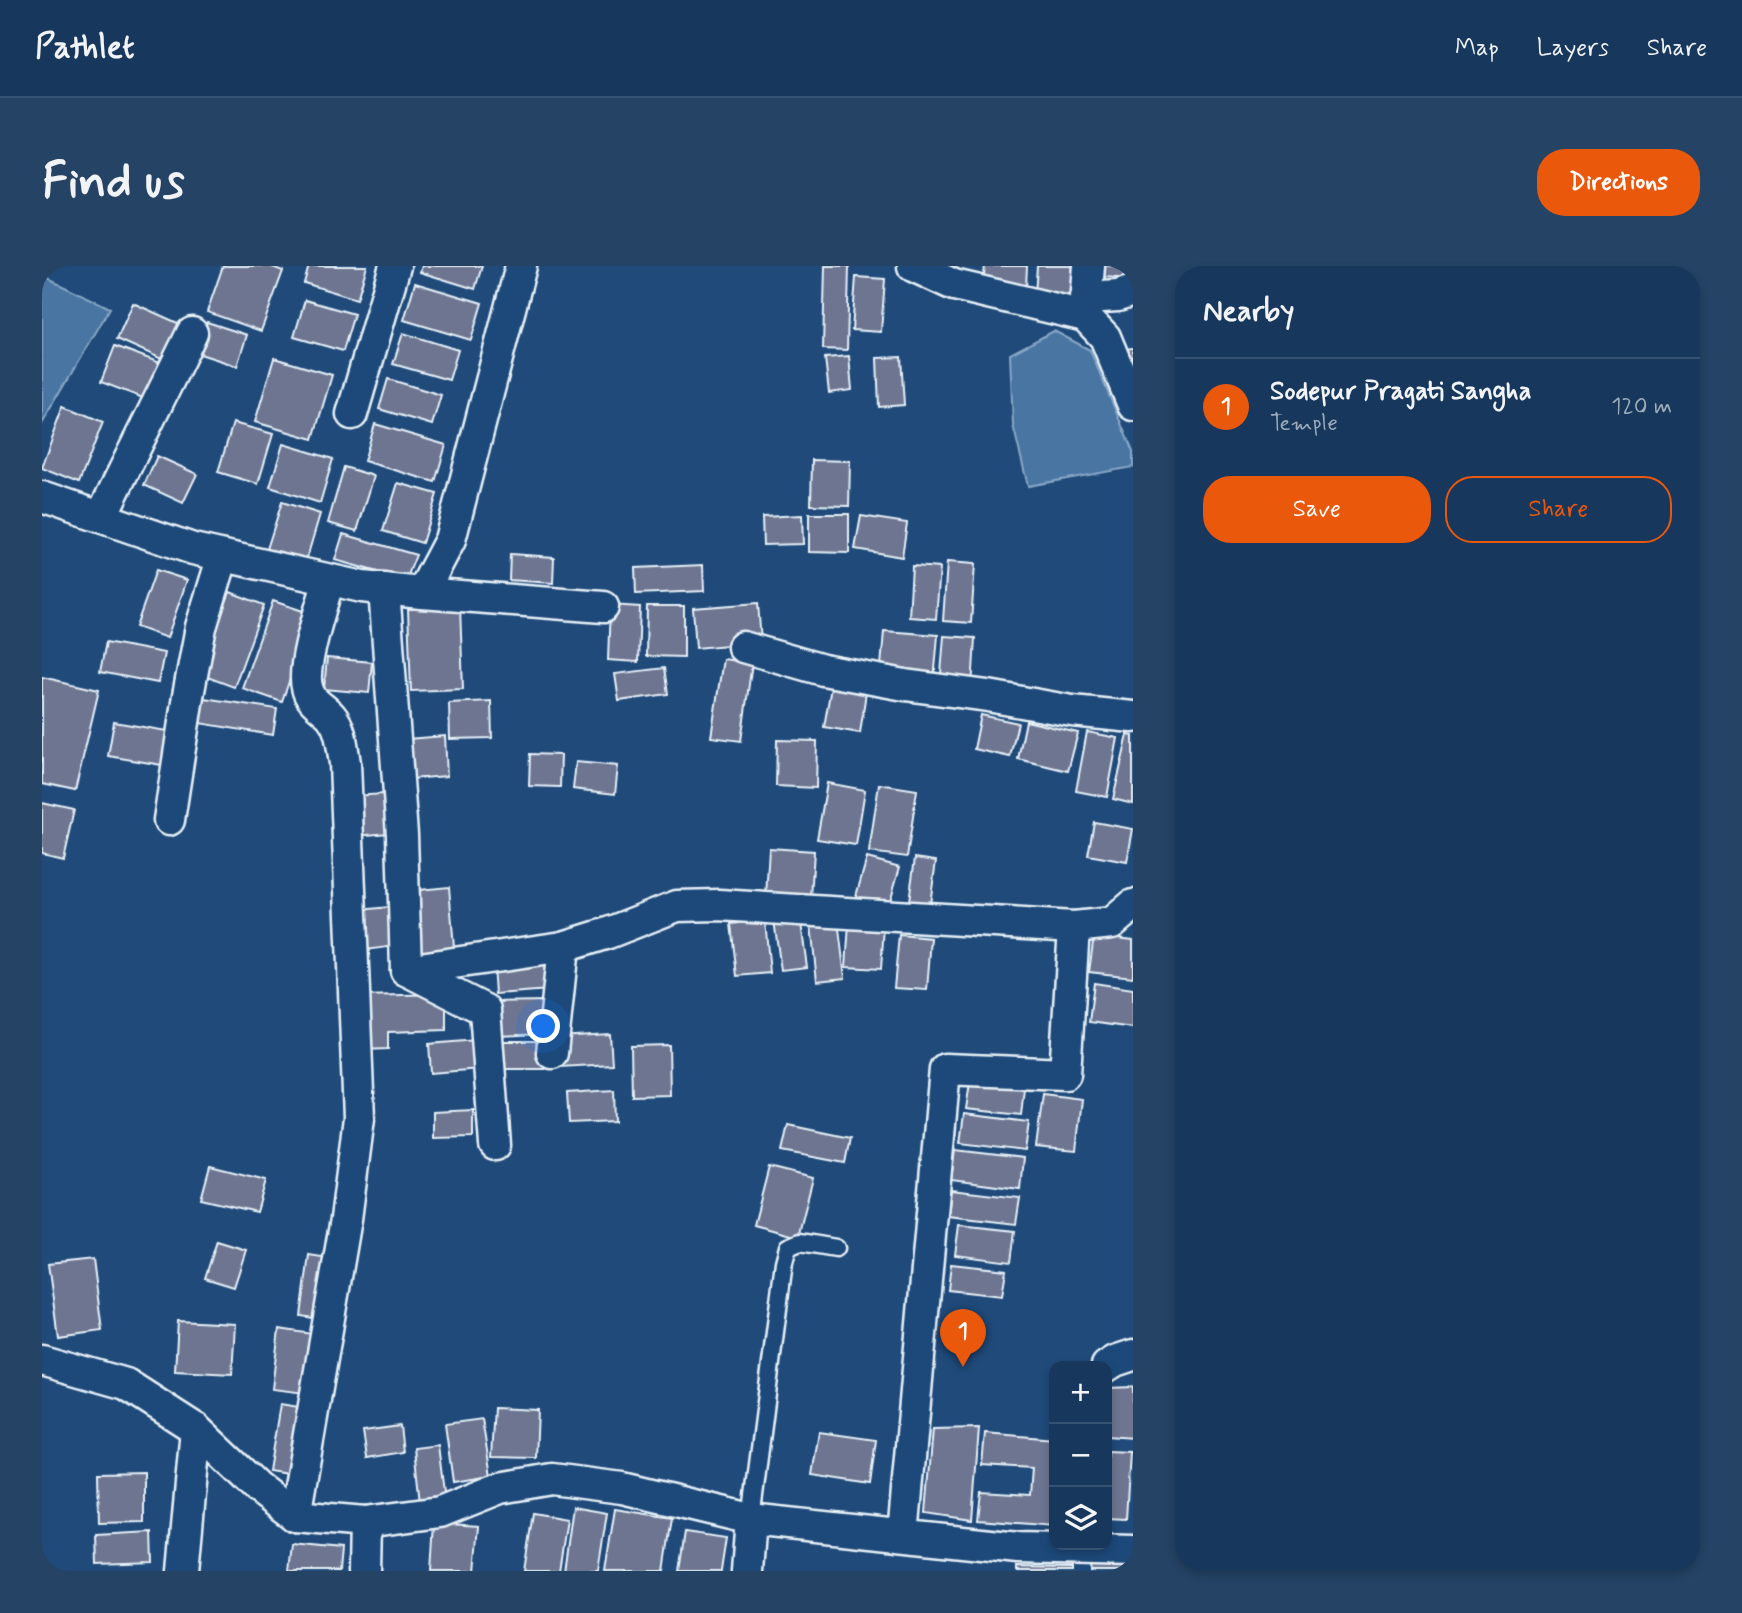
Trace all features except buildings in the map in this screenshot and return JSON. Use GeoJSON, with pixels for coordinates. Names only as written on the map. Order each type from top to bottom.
{"type":"FeatureCollection","features":[{"type":"Feature","properties":{"kind":"street"},"geometry":{"type":"LineString","coordinates":[[352,414],[395,266]]}},
{"type":"Feature","properties":{"kind":"street"},"geometry":{"type":"LineString","coordinates":[[422,593],[450,540],[521,266]]}},
{"type":"Feature","properties":{"kind":"street"},"geometry":{"type":"LineString","coordinates":[[913,266],[954,285],[1086,307],[1133,291]]}},
{"type":"Feature","properties":{"kind":"street"},"geometry":{"type":"LineString","coordinates":[[1089,266],[1086,307],[1105,337],[1133,405]]}},
{"type":"Feature","properties":{"kind":"street"},"geometry":{"type":"LineString","coordinates":[[101,517],[192,333]]}},
{"type":"Feature","properties":{"kind":"street"},"geometry":{"type":"LineString","coordinates":[[42,497],[193,549],[329,580],[422,593],[603,607]]}},
{"type":"Feature","properties":{"kind":"street"},"geometry":{"type":"LineString","coordinates":[[169,820],[201,627],[223,556]]}},
{"type":"Feature","properties":{"kind":"street"},"geometry":{"type":"LineString","coordinates":[[295,1516],[346,1219],[359,1118],[345,763],[339,729],[330,715],[313,701],[306,687],[307,667],[329,580]]}},
{"type":"Feature","properties":{"kind":"street"},"geometry":{"type":"LineString","coordinates":[[384,589],[402,835],[406,971]]}},
{"type":"Feature","properties":{"kind":"street"},"geometry":{"type":"LineString","coordinates":[[743,647],[823,670],[905,685],[988,695],[1072,711],[1133,717]]}},
{"type":"Feature","properties":{"kind":"street"},"geometry":{"type":"LineString","coordinates":[[406,971],[563,947],[677,906],[719,905],[1074,927],[1112,923],[1133,905]]}},
{"type":"Feature","properties":{"kind":"street"},"geometry":{"type":"LineString","coordinates":[[903,1535],[945,1069],[1065,1074],[1074,927]]}},
{"type":"Feature","properties":{"kind":"street"},"geometry":{"type":"LineString","coordinates":[[552,1053],[563,947]]}},
{"type":"Feature","properties":{"kind":"street"},"geometry":{"type":"LineString","coordinates":[[406,971],[485,1010],[495,1146]]}},
{"type":"Feature","properties":{"kind":"street"},"geometry":{"type":"LineString","coordinates":[[1112,1362],[1133,1355]]}},
{"type":"Feature","properties":{"kind":"street"},"geometry":{"type":"LineString","coordinates":[[42,1360],[126,1384],[196,1429],[258,1488],[295,1516],[365,1522],[440,1512],[500,1488],[552,1479],[622,1488],[751,1519],[903,1535],[1017,1560],[1070,1550]]}},
{"type":"Feature","properties":{"kind":"street"},"geometry":{"type":"LineString","coordinates":[[183,1571],[196,1429]]}},
{"type":"Feature","properties":{"kind":"street"},"geometry":{"type":"LineString","coordinates":[[747,1571],[751,1519]]}},
{"type":"Feature","properties":{"kind":"street"},"geometry":{"type":"LineString","coordinates":[[365,1522],[365,1571]]}},
{"type":"Feature","properties":{"kind":"street"},"geometry":{"type":"LineString","coordinates":[[1112,1550],[1133,1551]]}},
{"type":"Feature","properties":{"kind":"lane"},"geometry":{"type":"LineString","coordinates":[[751,1519],[788,1247],[800,1242],[836,1248]]}},
{"type":"Feature","properties":{"kind":"water"},"geometry":{"type":"Polygon","coordinates":[[[42,275],[110,308],[42,424],[42,275]]]}},
{"type":"Feature","properties":{"kind":"water"},"geometry":{"type":"Polygon","coordinates":[[[1054,331],[1090,350],[1133,452],[1133,467],[1028,486],[1013,425],[1010,354],[1054,331]]]}},
{"type":"Feature","properties":{"kind":"place","name":"Sodepur Pragati Sangha"},"geometry":{"type":"Point","coordinates":[963,1367]}}]}
